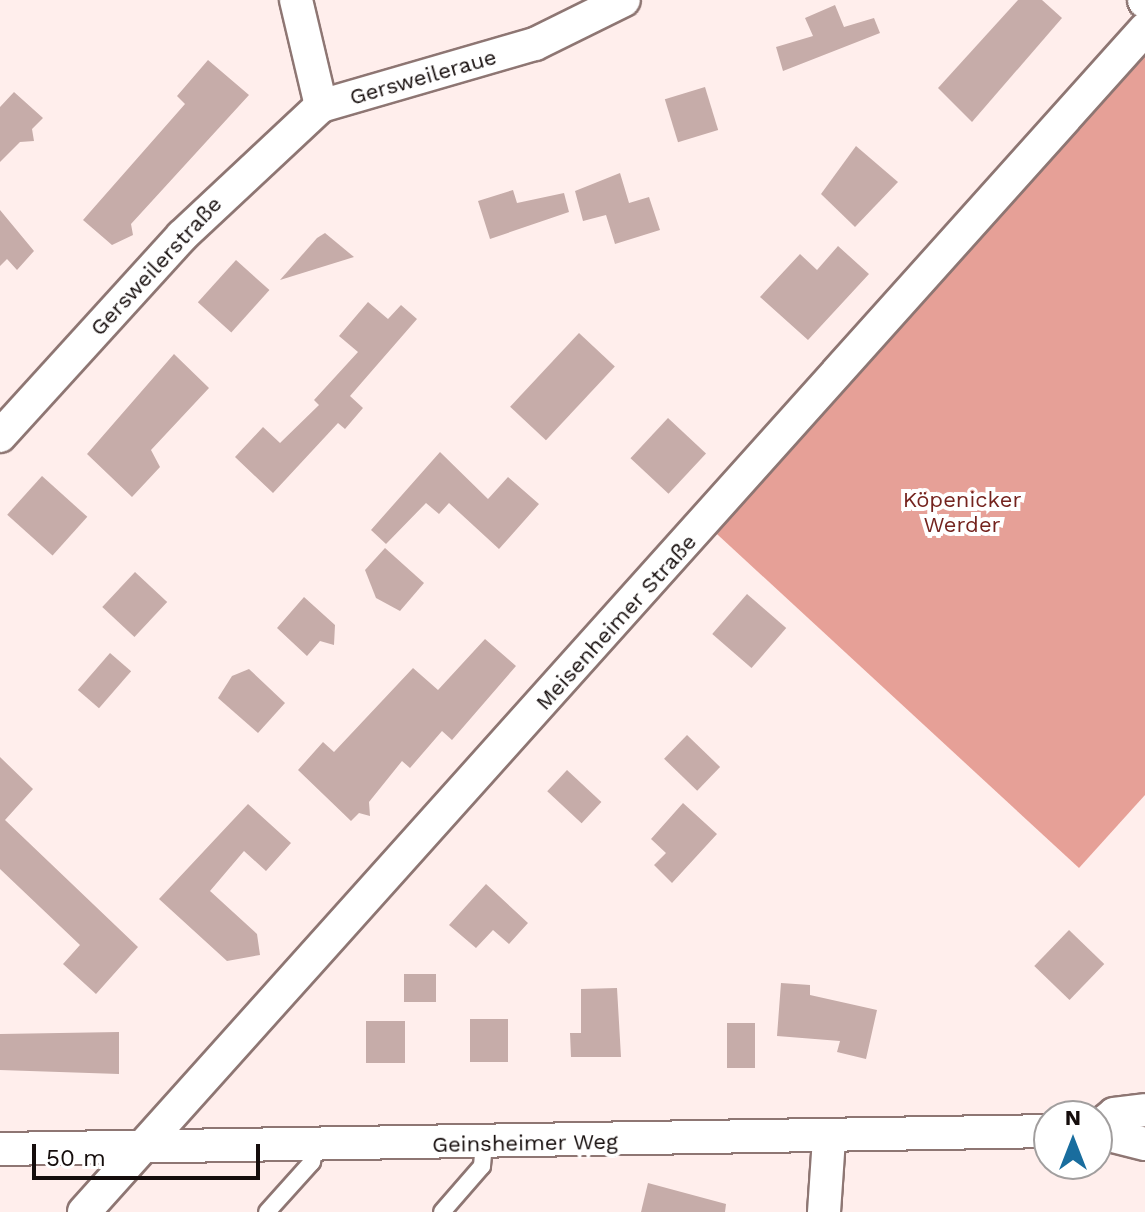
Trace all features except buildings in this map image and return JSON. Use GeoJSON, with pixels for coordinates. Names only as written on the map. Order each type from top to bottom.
{"type":"FeatureCollection","features":[{"type":"Feature","properties":{"kind":"street","name":"Gersweileraue"},"geometry":{"type":"LineString","coordinates":[[296,0],[321,106],[535,44],[624,0]]}},
{"type":"Feature","properties":{"kind":"street","name":"Meisenheimer Straße"},"geometry":{"type":"LineString","coordinates":[[84,1212],[1145,29]]}},
{"type":"Feature","properties":{"kind":"street","name":"Gersweilerstraße"},"geometry":{"type":"LineString","coordinates":[[0,436],[194,224],[321,106]]}},
{"type":"Feature","properties":{"kind":"street"},"geometry":{"type":"LineString","coordinates":[[1113,1115],[1145,1110]]}},
{"type":"Feature","properties":{"kind":"street","name":"Geinsheimer Weg"},"geometry":{"type":"LineString","coordinates":[[0,1149],[484,1145],[1033,1132]]}},
{"type":"Feature","properties":{"kind":"street"},"geometry":{"type":"LineString","coordinates":[[1113,1135],[1145,1144]]}},
{"type":"Feature","properties":{"kind":"street"},"geometry":{"type":"LineString","coordinates":[[824,1212],[829,1138]]}},
{"type":"Feature","properties":{"kind":"lane"},"geometry":{"type":"LineString","coordinates":[[442,1212],[482,1166],[484,1145]]}},
{"type":"Feature","properties":{"kind":"lane"},"geometry":{"type":"LineString","coordinates":[[267,1212],[312,1162],[315,1146]]}},
{"type":"Feature","properties":{"kind":"green space","name":"Köpenicker Werder"},"geometry":{"type":"Polygon","coordinates":[[[1145,29],[1145,795],[1079,868],[705,523],[1145,29]]]}}]}
